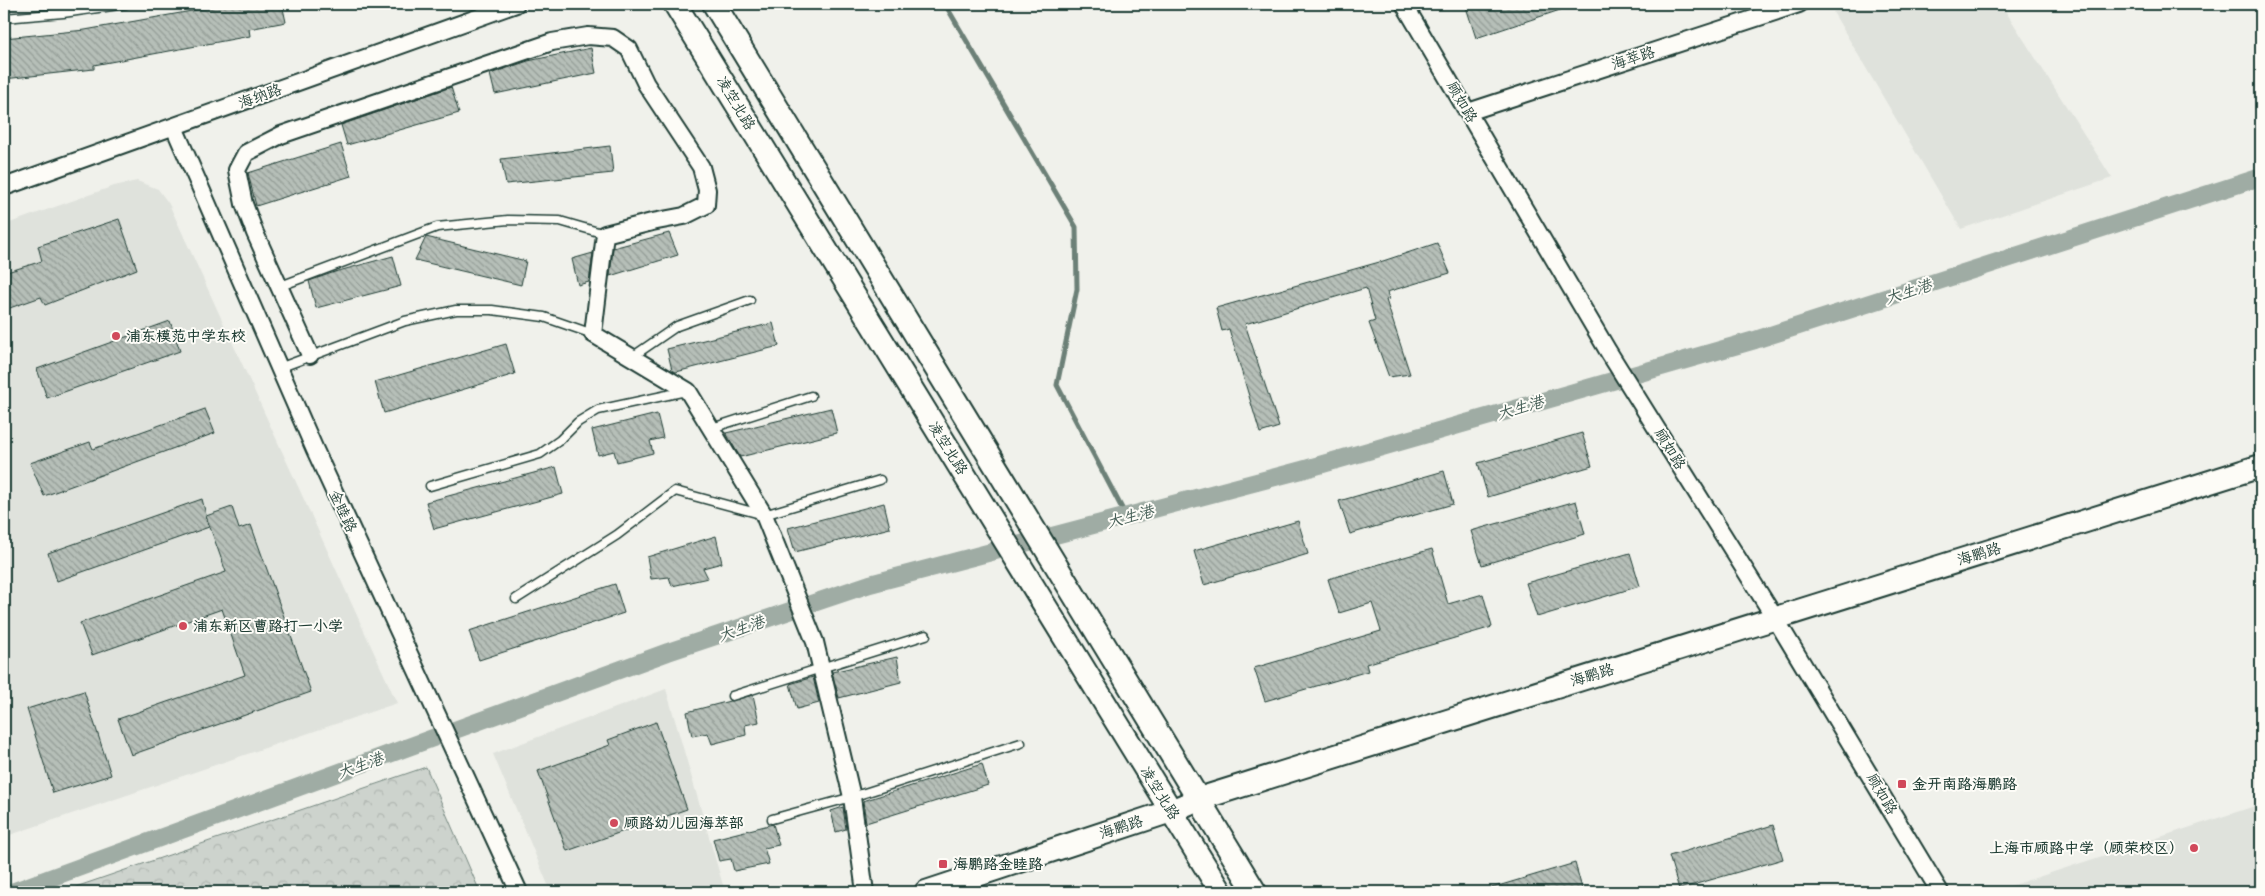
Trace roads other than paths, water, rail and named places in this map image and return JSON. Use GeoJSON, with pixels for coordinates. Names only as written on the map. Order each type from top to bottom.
{"type":"FeatureCollection","features":[{"type":"Feature","properties":{"kind":"main road","name":"凌空北路"},"geometry":{"type":"LineString","coordinates":[[675,4],[1221,892]]}},
{"type":"Feature","properties":{"kind":"main road","name":"凌空北路"},"geometry":{"type":"LineString","coordinates":[[714,4],[1255,892]]}},
{"type":"Feature","properties":{"kind":"main road","name":"海鹏路"},"geometry":{"type":"LineString","coordinates":[[926,892],[1171,811],[1199,799],[2261,466]]}},
{"type":"Feature","properties":{"kind":"street","name":"海纳路"},"geometry":{"type":"LineString","coordinates":[[4,186],[516,4]]}},
{"type":"Feature","properties":{"kind":"street","name":"顾如路"},"geometry":{"type":"LineString","coordinates":[[1404,4],[1608,351],[1775,618],[1940,892]]}},
{"type":"Feature","properties":{"kind":"street","name":"海萃路"},"geometry":{"type":"LineString","coordinates":[[1468,112],[1799,4]]}},
{"type":"Feature","properties":{"kind":"street"},"geometry":{"type":"LineString","coordinates":[[310,355],[278,287],[244,204],[237,170],[246,153],[281,135],[552,42],[588,36],[613,38],[629,49],[646,84],[701,167],[707,190],[706,205],[684,216],[605,234],[593,334],[688,391],[764,515],[816,642],[852,797],[865,892]]}},
{"type":"Feature","properties":{"kind":"street","name":"金睦路"},"geometry":{"type":"LineString","coordinates":[[174,127],[279,368],[519,892]]}},
{"type":"Feature","properties":{"kind":"lane"},"geometry":{"type":"LineString","coordinates":[[4,18],[63,13],[126,4]]}},
{"type":"Feature","properties":{"kind":"lane"},"geometry":{"type":"LineString","coordinates":[[278,287],[437,227],[508,220],[560,221],[605,234]]}},
{"type":"Feature","properties":{"kind":"lane"},"geometry":{"type":"LineString","coordinates":[[632,357],[676,326],[750,300]]}},
{"type":"Feature","properties":{"kind":"lane"},"geometry":{"type":"LineString","coordinates":[[279,368],[405,321],[456,310],[492,310],[544,317],[593,334]]}},
{"type":"Feature","properties":{"kind":"lane"},"geometry":{"type":"LineString","coordinates":[[430,486],[540,454],[560,440],[578,422],[598,410],[688,391]]}},
{"type":"Feature","properties":{"kind":"lane"},"geometry":{"type":"LineString","coordinates":[[712,428],[811,396]]}},
{"type":"Feature","properties":{"kind":"lane"},"geometry":{"type":"LineString","coordinates":[[516,599],[617,535],[675,491],[764,515],[880,480]]}},
{"type":"Feature","properties":{"kind":"lane"},"geometry":{"type":"LineString","coordinates":[[732,696],[926,635]]}},
{"type":"Feature","properties":{"kind":"lane"},"geometry":{"type":"LineString","coordinates":[[772,819],[852,797],[1021,743]]}},
{"type":"Feature","properties":{"kind":"waterway"},"geometry":{"type":"LineString","coordinates":[[945,4],[1076,227],[1077,289],[1057,385],[1126,516]]}},
{"type":"Feature","properties":{"kind":"waterway","name":"大生港"},"geometry":{"type":"LineString","coordinates":[[12,892],[668,652],[870,584],[1302,470],[1755,340],[2261,177]]}},
{"type":"Feature","properties":{"kind":"place","name":"浦东模范中学东校"},"geometry":{"type":"Point","coordinates":[116,336]}},
{"type":"Feature","properties":{"kind":"place","name":"浦东新区曹路打一小学"},"geometry":{"type":"Point","coordinates":[183,626]}},
{"type":"Feature","properties":{"kind":"place","name":"金开南路海鹏路"},"geometry":{"type":"Point","coordinates":[1902,784]}},
{"type":"Feature","properties":{"kind":"place","name":"顾路幼儿园海萃部"},"geometry":{"type":"Point","coordinates":[614,823]}},
{"type":"Feature","properties":{"kind":"place","name":"上海市顾路中学（顾荣校区）"},"geometry":{"type":"Point","coordinates":[2194,848]}},
{"type":"Feature","properties":{"kind":"place","name":"海鹏路金睦路"},"geometry":{"type":"Point","coordinates":[943,864]}}]}
